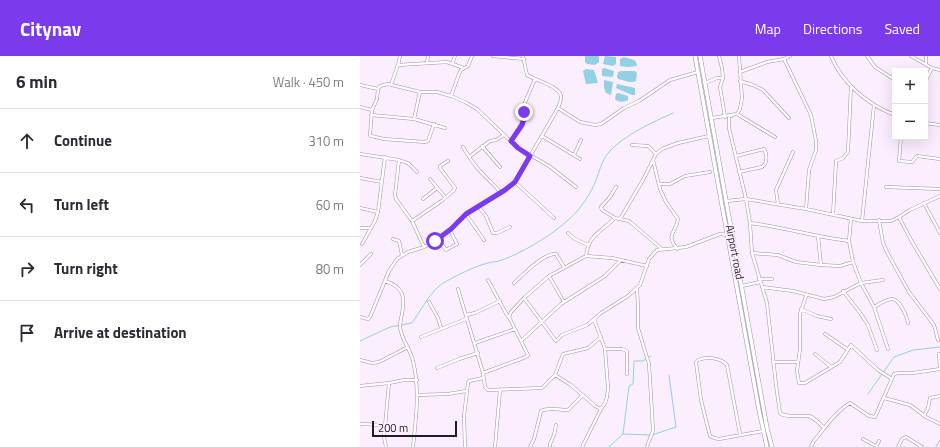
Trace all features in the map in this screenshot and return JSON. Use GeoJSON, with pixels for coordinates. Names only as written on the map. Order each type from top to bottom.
{"type":"FeatureCollection","features":[{"type":"Feature","properties":{"kind":"main road","name":"Airport road"},"geometry":{"type":"LineString","coordinates":[[695,56],[713,162],[767,447]]}},
{"type":"Feature","properties":{"kind":"main road","name":"Airport road"},"geometry":{"type":"LineString","coordinates":[[700,56],[752,347],[772,447]]}},
{"type":"Feature","properties":{"kind":"main road"},"geometry":{"type":"LineString","coordinates":[[713,162],[718,161]]}},
{"type":"Feature","properties":{"kind":"main road"},"geometry":{"type":"LineString","coordinates":[[748,348],[752,347]]}},
{"type":"Feature","properties":{"kind":"street"},"geometry":{"type":"LineString","coordinates":[[391,85],[400,56]]}},
{"type":"Feature","properties":{"kind":"street"},"geometry":{"type":"LineString","coordinates":[[427,63],[428,56]]}},
{"type":"Feature","properties":{"kind":"street"},"geometry":{"type":"LineString","coordinates":[[452,64],[455,56]]}},
{"type":"Feature","properties":{"kind":"street"},"geometry":{"type":"LineString","coordinates":[[451,96],[457,77],[461,70],[468,66],[472,56]]}},
{"type":"Feature","properties":{"kind":"street"},"geometry":{"type":"LineString","coordinates":[[360,317],[370,317],[392,266],[402,254],[424,247],[438,239],[450,230],[466,214],[515,182],[558,108],[562,99],[559,92],[552,86],[527,75],[524,58],[494,56]]}},
{"type":"Feature","properties":{"kind":"street"},"geometry":{"type":"LineString","coordinates":[[719,56],[723,78],[720,87],[724,116]]}},
{"type":"Feature","properties":{"kind":"street"},"geometry":{"type":"LineString","coordinates":[[712,118],[737,114],[740,108],[742,98],[739,56]]}},
{"type":"Feature","properties":{"kind":"street"},"geometry":{"type":"LineString","coordinates":[[740,72],[767,62],[790,56]]}},
{"type":"Feature","properties":{"kind":"street"},"geometry":{"type":"LineString","coordinates":[[831,56],[842,77],[874,105],[892,114]]}},
{"type":"Feature","properties":{"kind":"street"},"geometry":{"type":"LineString","coordinates":[[866,56],[875,67],[892,78]]}},
{"type":"Feature","properties":{"kind":"street"},"geometry":{"type":"LineString","coordinates":[[911,56],[932,68],[940,70]]}},
{"type":"Feature","properties":{"kind":"street"},"geometry":{"type":"LineString","coordinates":[[926,56],[926,65]]}},
{"type":"Feature","properties":{"kind":"street"},"geometry":{"type":"LineString","coordinates":[[784,58],[811,115],[816,140],[816,150],[809,170],[806,209]]}},
{"type":"Feature","properties":{"kind":"street"},"geometry":{"type":"LineString","coordinates":[[398,65],[447,62],[464,68]]}},
{"type":"Feature","properties":{"kind":"street"},"geometry":{"type":"LineString","coordinates":[[928,76],[932,68]]}},
{"type":"Feature","properties":{"kind":"street"},"geometry":{"type":"LineString","coordinates":[[558,108],[580,122],[595,125],[602,124],[624,108],[639,101],[670,80],[698,72]]}},
{"type":"Feature","properties":{"kind":"street"},"geometry":{"type":"LineString","coordinates":[[705,83],[717,78],[723,78]]}},
{"type":"Feature","properties":{"kind":"street"},"geometry":{"type":"LineString","coordinates":[[511,141],[524,119],[525,115],[523,107],[535,79]]}},
{"type":"Feature","properties":{"kind":"street"},"geometry":{"type":"LineString","coordinates":[[740,81],[754,85],[763,90],[789,118]]}},
{"type":"Feature","properties":{"kind":"street"},"geometry":{"type":"LineString","coordinates":[[434,124],[428,141],[418,142],[384,139],[370,135],[371,115],[377,99],[378,89],[384,84],[391,85],[420,92],[437,92],[465,102],[477,109],[518,148],[559,173],[576,187]]}},
{"type":"Feature","properties":{"kind":"street"},"geometry":{"type":"LineString","coordinates":[[360,85],[378,89]]}},
{"type":"Feature","properties":{"kind":"street"},"geometry":{"type":"LineString","coordinates":[[833,215],[836,161],[843,158],[848,152],[852,86]]}},
{"type":"Feature","properties":{"kind":"street"},"geometry":{"type":"LineString","coordinates":[[414,119],[420,92]]}},
{"type":"Feature","properties":{"kind":"street"},"geometry":{"type":"LineString","coordinates":[[862,221],[874,105]]}},
{"type":"Feature","properties":{"kind":"street"},"geometry":{"type":"LineString","coordinates":[[360,107],[372,110]]}},
{"type":"Feature","properties":{"kind":"street"},"geometry":{"type":"LineString","coordinates":[[737,114],[775,137]]}},
{"type":"Feature","properties":{"kind":"street"},"geometry":{"type":"LineString","coordinates":[[371,115],[414,119],[445,128]]}},
{"type":"Feature","properties":{"kind":"street"},"geometry":{"type":"LineString","coordinates":[[731,116],[729,117],[729,128],[746,199],[750,223],[752,253],[767,303],[773,362],[781,415],[810,417],[819,422],[824,428]]}},
{"type":"Feature","properties":{"kind":"street"},"geometry":{"type":"LineString","coordinates":[[928,123],[940,125]]}},
{"type":"Feature","properties":{"kind":"street"},"geometry":{"type":"LineString","coordinates":[[469,157],[482,146],[504,135]]}},
{"type":"Feature","properties":{"kind":"street"},"geometry":{"type":"LineString","coordinates":[[542,136],[580,159]]}},
{"type":"Feature","properties":{"kind":"street"},"geometry":{"type":"LineString","coordinates":[[620,219],[636,193],[656,154],[662,149],[678,142],[709,136]]}},
{"type":"Feature","properties":{"kind":"street"},"geometry":{"type":"LineString","coordinates":[[574,155],[581,140]]}},
{"type":"Feature","properties":{"kind":"street"},"geometry":{"type":"LineString","coordinates":[[901,140],[899,161],[912,162],[917,156],[940,159]]}},
{"type":"Feature","properties":{"kind":"street"},"geometry":{"type":"LineString","coordinates":[[632,145],[648,146],[656,154]]}},
{"type":"Feature","properties":{"kind":"street"},"geometry":{"type":"LineString","coordinates":[[482,146],[500,167]]}},
{"type":"Feature","properties":{"kind":"street"},"geometry":{"type":"LineString","coordinates":[[463,147],[479,171],[500,192]]}},
{"type":"Feature","properties":{"kind":"street"},"geometry":{"type":"LineString","coordinates":[[736,156],[764,149],[765,151],[765,165],[739,172]]}},
{"type":"Feature","properties":{"kind":"street"},"geometry":{"type":"LineString","coordinates":[[778,204],[776,190],[792,152]]}},
{"type":"Feature","properties":{"kind":"street"},"geometry":{"type":"LineString","coordinates":[[360,154],[398,159],[399,161],[403,160],[417,172]]}},
{"type":"Feature","properties":{"kind":"street"},"geometry":{"type":"LineString","coordinates":[[362,244],[378,212],[385,157]]}},
{"type":"Feature","properties":{"kind":"street"},"geometry":{"type":"LineString","coordinates":[[653,159],[658,184],[666,202],[678,219],[671,237],[671,241],[677,249]]}},
{"type":"Feature","properties":{"kind":"street"},"geometry":{"type":"LineString","coordinates":[[399,161],[395,195],[397,201],[412,221],[424,247]]}},
{"type":"Feature","properties":{"kind":"street"},"geometry":{"type":"LineString","coordinates":[[412,221],[443,200],[455,189],[440,168],[442,164],[448,161]]}},
{"type":"Feature","properties":{"kind":"street"},"geometry":{"type":"LineString","coordinates":[[658,184],[670,184],[685,176],[710,172]]}},
{"type":"Feature","properties":{"kind":"street"},"geometry":{"type":"LineString","coordinates":[[360,178],[382,182]]}},
{"type":"Feature","properties":{"kind":"street"},"geometry":{"type":"LineString","coordinates":[[430,178],[445,197]]}},
{"type":"Feature","properties":{"kind":"street"},"geometry":{"type":"LineString","coordinates":[[515,182],[554,218]]}},
{"type":"Feature","properties":{"kind":"street"},"geometry":{"type":"LineString","coordinates":[[616,187],[601,207],[602,210],[615,218],[629,221],[662,249]]}},
{"type":"Feature","properties":{"kind":"street"},"geometry":{"type":"LineString","coordinates":[[886,187],[940,189]]}},
{"type":"Feature","properties":{"kind":"street"},"geometry":{"type":"LineString","coordinates":[[423,199],[437,188]]}},
{"type":"Feature","properties":{"kind":"street"},"geometry":{"type":"LineString","coordinates":[[726,201],[746,199],[806,209],[862,221],[891,221],[940,196]]}},
{"type":"Feature","properties":{"kind":"street"},"geometry":{"type":"LineString","coordinates":[[924,203],[940,233]]}},
{"type":"Feature","properties":{"kind":"street"},"geometry":{"type":"LineString","coordinates":[[478,206],[486,216],[494,233],[510,227]]}},
{"type":"Feature","properties":{"kind":"street"},"geometry":{"type":"LineString","coordinates":[[360,208],[378,212]]}},
{"type":"Feature","properties":{"kind":"street"},"geometry":{"type":"LineString","coordinates":[[466,214],[484,240]]}},
{"type":"Feature","properties":{"kind":"street"},"geometry":{"type":"LineString","coordinates":[[899,217],[910,240],[940,289]]}},
{"type":"Feature","properties":{"kind":"street"},"geometry":{"type":"LineString","coordinates":[[586,256],[588,245],[592,238],[615,218]]}},
{"type":"Feature","properties":{"kind":"street"},"geometry":{"type":"LineString","coordinates":[[851,219],[849,241],[853,262],[861,283],[874,307],[888,349]]}},
{"type":"Feature","properties":{"kind":"street"},"geometry":{"type":"LineString","coordinates":[[879,220],[886,252],[909,292],[934,325],[938,340]]}},
{"type":"Feature","properties":{"kind":"street"},"geometry":{"type":"LineString","coordinates":[[750,223],[780,227],[818,236],[849,241]]}},
{"type":"Feature","properties":{"kind":"street"},"geometry":{"type":"LineString","coordinates":[[360,228],[371,228]]}},
{"type":"Feature","properties":{"kind":"street"},"geometry":{"type":"LineString","coordinates":[[438,239],[446,250],[456,244],[450,230]]}},
{"type":"Feature","properties":{"kind":"street"},"geometry":{"type":"LineString","coordinates":[[568,233],[575,239],[588,245]]}},
{"type":"Feature","properties":{"kind":"street"},"geometry":{"type":"LineString","coordinates":[[524,298],[556,341],[562,335],[577,330],[594,319],[628,296],[637,288],[640,285],[649,259],[657,250],[677,249],[720,234],[727,235]]}},
{"type":"Feature","properties":{"kind":"street"},"geometry":{"type":"LineString","coordinates":[[818,236],[821,265]]}},
{"type":"Feature","properties":{"kind":"street"},"geometry":{"type":"LineString","coordinates":[[393,239],[399,242],[402,254]]}},
{"type":"Feature","properties":{"kind":"street"},"geometry":{"type":"LineString","coordinates":[[752,253],[778,255],[796,262],[821,265],[840,266],[853,262]]}},
{"type":"Feature","properties":{"kind":"street"},"geometry":{"type":"LineString","coordinates":[[360,265],[371,254]]}},
{"type":"Feature","properties":{"kind":"street"},"geometry":{"type":"LineString","coordinates":[[514,283],[547,255],[556,254],[564,267]]}},
{"type":"Feature","properties":{"kind":"street"},"geometry":{"type":"LineString","coordinates":[[508,317],[524,298],[549,276],[586,256],[621,260],[647,266]]}},
{"type":"Feature","properties":{"kind":"street"},"geometry":{"type":"LineString","coordinates":[[521,341],[564,302],[605,276],[621,260]]}},
{"type":"Feature","properties":{"kind":"street"},"geometry":{"type":"LineString","coordinates":[[549,276],[564,302]]}},
{"type":"Feature","properties":{"kind":"street"},"geometry":{"type":"LineString","coordinates":[[742,286],[772,279]]}},
{"type":"Feature","properties":{"kind":"street"},"geometry":{"type":"LineString","coordinates":[[483,373],[528,355],[488,280]]}},
{"type":"Feature","properties":{"kind":"street"},"geometry":{"type":"LineString","coordinates":[[762,287],[781,289],[824,299],[834,297],[861,283],[883,280]]}},
{"type":"Feature","properties":{"kind":"street"},"geometry":{"type":"LineString","coordinates":[[385,281],[392,283],[399,289],[404,297],[400,327],[413,359],[417,380],[413,447]]}},
{"type":"Feature","properties":{"kind":"street"},"geometry":{"type":"LineString","coordinates":[[637,288],[638,328],[650,364],[653,430],[647,447]]}},
{"type":"Feature","properties":{"kind":"street"},"geometry":{"type":"LineString","coordinates":[[458,289],[466,319],[478,353],[486,389],[500,390],[542,388],[555,375],[563,354],[588,348],[601,337]]}},
{"type":"Feature","properties":{"kind":"street"},"geometry":{"type":"LineString","coordinates":[[844,291],[868,325],[877,350]]}},
{"type":"Feature","properties":{"kind":"street"},"geometry":{"type":"LineString","coordinates":[[806,296],[801,309],[799,322],[800,349],[797,379],[800,384],[805,384],[840,362],[851,345],[878,370],[892,379]]}},
{"type":"Feature","properties":{"kind":"street"},"geometry":{"type":"LineString","coordinates":[[874,307],[894,299],[903,309],[908,323]]}},
{"type":"Feature","properties":{"kind":"street"},"geometry":{"type":"LineString","coordinates":[[466,315],[475,313],[500,301]]}},
{"type":"Feature","properties":{"kind":"street"},"geometry":{"type":"LineString","coordinates":[[429,302],[438,318],[441,328]]}},
{"type":"Feature","properties":{"kind":"street"},"geometry":{"type":"LineString","coordinates":[[801,309],[817,316],[831,319]]}},
{"type":"Feature","properties":{"kind":"street"},"geometry":{"type":"LineString","coordinates":[[421,337],[466,319]]}},
{"type":"Feature","properties":{"kind":"street"},"geometry":{"type":"LineString","coordinates":[[582,447],[605,403],[608,387],[605,349],[594,319]]}},
{"type":"Feature","properties":{"kind":"street"},"geometry":{"type":"LineString","coordinates":[[475,343],[515,329]]}},
{"type":"Feature","properties":{"kind":"street"},"geometry":{"type":"LineString","coordinates":[[825,334],[847,349]]}},
{"type":"Feature","properties":{"kind":"street"},"geometry":{"type":"LineString","coordinates":[[360,360],[372,363],[379,362],[408,347]]}},
{"type":"Feature","properties":{"kind":"street"},"geometry":{"type":"LineString","coordinates":[[605,349],[622,349],[627,351],[627,374]]}},
{"type":"Feature","properties":{"kind":"street"},"geometry":{"type":"LineString","coordinates":[[437,368],[478,353]]}},
{"type":"Feature","properties":{"kind":"street"},"geometry":{"type":"LineString","coordinates":[[815,354],[831,367]]}},
{"type":"Feature","properties":{"kind":"street"},"geometry":{"type":"LineString","coordinates":[[811,447],[824,428],[842,409],[850,403],[869,416],[875,417],[894,374],[940,369],[939,354]]}},
{"type":"Feature","properties":{"kind":"street"},"geometry":{"type":"LineString","coordinates":[[740,434],[727,365],[724,362],[707,358],[698,360],[696,362],[710,436],[719,439],[763,431]]}},
{"type":"Feature","properties":{"kind":"street"},"geometry":{"type":"LineString","coordinates":[[773,362],[798,362]]}},
{"type":"Feature","properties":{"kind":"street"},"geometry":{"type":"LineString","coordinates":[[555,375],[601,409]]}},
{"type":"Feature","properties":{"kind":"street"},"geometry":{"type":"LineString","coordinates":[[465,447],[464,431],[466,391],[468,383],[469,381],[483,378]]}},
{"type":"Feature","properties":{"kind":"street"},"geometry":{"type":"LineString","coordinates":[[360,386],[404,380],[417,380]]}},
{"type":"Feature","properties":{"kind":"street"},"geometry":{"type":"LineString","coordinates":[[386,447],[384,425],[389,383]]}},
{"type":"Feature","properties":{"kind":"street"},"geometry":{"type":"LineString","coordinates":[[495,447],[500,390]]}},
{"type":"Feature","properties":{"kind":"street"},"geometry":{"type":"LineString","coordinates":[[417,395],[448,394],[466,391]]}},
{"type":"Feature","properties":{"kind":"street"},"geometry":{"type":"LineString","coordinates":[[530,447],[534,439],[540,411],[542,409],[568,410],[582,395]]}},
{"type":"Feature","properties":{"kind":"street"},"geometry":{"type":"LineString","coordinates":[[924,416],[928,408],[930,398],[940,396]]}},
{"type":"Feature","properties":{"kind":"street"},"geometry":{"type":"LineString","coordinates":[[884,398],[910,406],[924,416],[940,424]]}},
{"type":"Feature","properties":{"kind":"street"},"geometry":{"type":"LineString","coordinates":[[360,424],[384,425]]}},
{"type":"Feature","properties":{"kind":"street"},"geometry":{"type":"LineString","coordinates":[[550,447],[556,425]]}},
{"type":"Feature","properties":{"kind":"street"},"geometry":{"type":"LineString","coordinates":[[898,447],[902,439],[906,437],[922,447]]}},
{"type":"Feature","properties":{"kind":"street"},"geometry":{"type":"LineString","coordinates":[[863,439],[876,446],[879,442]]}},
{"type":"Feature","properties":{"kind":"water"},"geometry":{"type":"Polygon","coordinates":[[[585,56],[599,56],[599,62],[595,65],[587,64],[585,62],[585,56]]]}},
{"type":"Feature","properties":{"kind":"water"},"geometry":{"type":"Polygon","coordinates":[[[605,56],[616,57],[616,64],[613,66],[603,64],[605,56]]]}},
{"type":"Feature","properties":{"kind":"water"},"geometry":{"type":"Polygon","coordinates":[[[624,57],[634,60],[637,66],[620,66],[620,59],[624,57]]]}},
{"type":"Feature","properties":{"kind":"water"},"geometry":{"type":"Polygon","coordinates":[[[604,68],[614,71],[613,77],[602,76],[602,69],[604,68]]]}},
{"type":"Feature","properties":{"kind":"water"},"geometry":{"type":"Polygon","coordinates":[[[586,69],[594,70],[598,83],[586,84],[583,71],[586,69]]]}},
{"type":"Feature","properties":{"kind":"water"},"geometry":{"type":"Polygon","coordinates":[[[635,71],[637,73],[636,81],[630,82],[618,79],[618,72],[635,71]]]}},
{"type":"Feature","properties":{"kind":"water"},"geometry":{"type":"Polygon","coordinates":[[[604,80],[613,82],[611,95],[606,93],[604,88],[604,80]]]}},
{"type":"Feature","properties":{"kind":"water"},"geometry":{"type":"Polygon","coordinates":[[[617,84],[635,88],[635,95],[616,88],[617,84]]]}},
{"type":"Feature","properties":{"kind":"water"},"geometry":{"type":"Polygon","coordinates":[[[618,93],[628,96],[628,100],[622,102],[615,99],[616,94],[618,93]]]}},
{"type":"Feature","properties":{"kind":"waterway"},"geometry":{"type":"LineString","coordinates":[[360,341],[390,327],[412,323],[424,304],[442,284],[459,274],[516,254],[553,232],[571,217],[586,200],[594,185],[604,159],[615,146],[648,125],[673,113]]}},
{"type":"Feature","properties":{"kind":"waterway"},"geometry":{"type":"LineString","coordinates":[[868,394],[894,357],[913,350],[940,347]]}},
{"type":"Feature","properties":{"kind":"waterway"},"geometry":{"type":"LineString","coordinates":[[623,434],[629,386],[633,384],[634,361],[643,361],[651,356]]}},
{"type":"Feature","properties":{"kind":"waterway"},"geometry":{"type":"LineString","coordinates":[[609,447],[623,434],[652,435],[676,427],[669,375]]}},
{"type":"Feature","properties":{"kind":"waterway"},"geometry":{"type":"LineString","coordinates":[[936,447],[940,440]]}},
{"type":"Feature","properties":{"kind":"route"},"geometry":{"type":"LineString","coordinates":[[435,241],[449,232],[460,218],[505,190],[515,182],[530,156],[514,145],[511,141],[522,125],[525,115],[524,112]]}}]}
